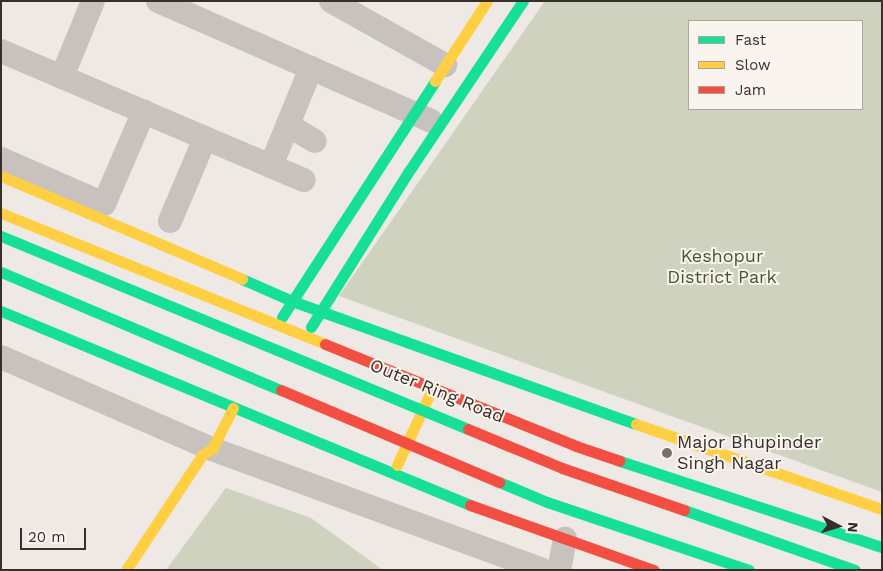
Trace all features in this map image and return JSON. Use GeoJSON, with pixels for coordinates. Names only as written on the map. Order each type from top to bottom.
{"type":"FeatureCollection","features":[{"type":"Feature","properties":{"kind":"street"},"geometry":{"type":"LineString","coordinates":[[62,77],[93,1]]}},
{"type":"Feature","properties":{"kind":"street"},"geometry":{"type":"LineString","coordinates":[[158,1],[440,126]]}},
{"type":"Feature","properties":{"kind":"street"},"geometry":{"type":"LineString","coordinates":[[331,1],[448,61]]}},
{"type":"Feature","properties":{"kind":"street"},"geometry":{"type":"LineString","coordinates":[[277,325],[412,112],[487,1]]}},
{"type":"Feature","properties":{"kind":"street"},"geometry":{"type":"LineString","coordinates":[[306,336],[440,126],[523,1]]}},
{"type":"Feature","properties":{"kind":"street"},"geometry":{"type":"LineString","coordinates":[[1,51],[304,180]]}},
{"type":"Feature","properties":{"kind":"street"},"geometry":{"type":"LineString","coordinates":[[271,166],[311,68]]}},
{"type":"Feature","properties":{"kind":"street"},"geometry":{"type":"LineString","coordinates":[[1,159],[104,204],[144,112]]}},
{"type":"Feature","properties":{"kind":"street"},"geometry":{"type":"LineString","coordinates":[[288,125],[315,141]]}},
{"type":"Feature","properties":{"kind":"street"},"geometry":{"type":"LineString","coordinates":[[170,221],[205,138]]}},
{"type":"Feature","properties":{"kind":"street"},"geometry":{"type":"LineString","coordinates":[[1,176],[292,301],[511,381],[882,509]]}},
{"type":"Feature","properties":{"kind":"street","name":"Outer Ring Road"},"geometry":{"type":"LineString","coordinates":[[1,213],[576,446],[882,547]]}},
{"type":"Feature","properties":{"kind":"street"},"geometry":{"type":"LineString","coordinates":[[1,251],[16,219]]}},
{"type":"Feature","properties":{"kind":"street","name":"Outer Ring Road"},"geometry":{"type":"LineString","coordinates":[[1,236],[562,468],[855,570]]}},
{"type":"Feature","properties":{"kind":"street"},"geometry":{"type":"LineString","coordinates":[[1,272],[548,502],[749,570]]}},
{"type":"Feature","properties":{"kind":"street"},"geometry":{"type":"LineString","coordinates":[[1,311],[218,406],[233,408],[476,508],[654,570]]}},
{"type":"Feature","properties":{"kind":"street"},"geometry":{"type":"LineString","coordinates":[[1,357],[205,445],[542,570]]}},
{"type":"Feature","properties":{"kind":"street"},"geometry":{"type":"LineString","coordinates":[[393,474],[432,389]]}},
{"type":"Feature","properties":{"kind":"street"},"geometry":{"type":"LineString","coordinates":[[126,570],[205,445],[233,408]]}},
{"type":"Feature","properties":{"kind":"street"},"geometry":{"type":"LineString","coordinates":[[559,570],[565,539]]}},
{"type":"Feature","properties":{"kind":"green space","name":"Keshopur District Park"},"geometry":{"type":"Polygon","coordinates":[[[545,1],[882,1],[882,492],[339,296],[545,1]]]}},
{"type":"Feature","properties":{"kind":"green space"},"geometry":{"type":"Polygon","coordinates":[[[226,488],[311,518],[383,570],[166,570],[226,488]]]}},
{"type":"Feature","properties":{"kind":"traffic: fast"},"geometry":{"type":"LineString","coordinates":[[311,327],[409,171],[523,1]]}},
{"type":"Feature","properties":{"kind":"traffic: fast"},"geometry":{"type":"LineString","coordinates":[[282,317],[435,81]]}},
{"type":"Feature","properties":{"kind":"traffic: fast"},"geometry":{"type":"LineString","coordinates":[[1,236],[468,429]]}},
{"type":"Feature","properties":{"kind":"traffic: fast"},"geometry":{"type":"LineString","coordinates":[[1,272],[281,390]]}},
{"type":"Feature","properties":{"kind":"traffic: fast"},"geometry":{"type":"LineString","coordinates":[[242,279],[292,301],[636,424]]}},
{"type":"Feature","properties":{"kind":"traffic: fast"},"geometry":{"type":"LineString","coordinates":[[1,311],[470,505]]}},
{"type":"Feature","properties":{"kind":"traffic: fast"},"geometry":{"type":"LineString","coordinates":[[620,461],[882,547]]}},
{"type":"Feature","properties":{"kind":"traffic: fast"},"geometry":{"type":"LineString","coordinates":[[499,482],[547,502],[749,570]]}},
{"type":"Feature","properties":{"kind":"traffic: fast"},"geometry":{"type":"LineString","coordinates":[[684,510],[855,570]]}},
{"type":"Feature","properties":{"kind":"traffic: slow"},"geometry":{"type":"LineString","coordinates":[[435,81],[487,1]]}},
{"type":"Feature","properties":{"kind":"traffic: slow"},"geometry":{"type":"LineString","coordinates":[[1,176],[242,279]]}},
{"type":"Feature","properties":{"kind":"traffic: slow"},"geometry":{"type":"LineString","coordinates":[[1,213],[325,344]]}},
{"type":"Feature","properties":{"kind":"traffic: slow"},"geometry":{"type":"LineString","coordinates":[[397,465],[432,389]]}},
{"type":"Feature","properties":{"kind":"traffic: slow"},"geometry":{"type":"LineString","coordinates":[[126,570],[202,455],[212,449],[233,408]]}},
{"type":"Feature","properties":{"kind":"traffic: slow"},"geometry":{"type":"LineString","coordinates":[[636,424],[882,509]]}},
{"type":"Feature","properties":{"kind":"traffic: jam"},"geometry":{"type":"LineString","coordinates":[[325,344],[576,446],[620,461]]}},
{"type":"Feature","properties":{"kind":"traffic: jam"},"geometry":{"type":"LineString","coordinates":[[281,390],[499,482]]}},
{"type":"Feature","properties":{"kind":"traffic: jam"},"geometry":{"type":"LineString","coordinates":[[468,429],[562,468],[684,510]]}},
{"type":"Feature","properties":{"kind":"traffic: jam"},"geometry":{"type":"LineString","coordinates":[[470,505],[654,570]]}},
{"type":"Feature","properties":{"kind":"place","name":"Major Bhupinder Singh Nagar"},"geometry":{"type":"Point","coordinates":[667,453]}}]}
